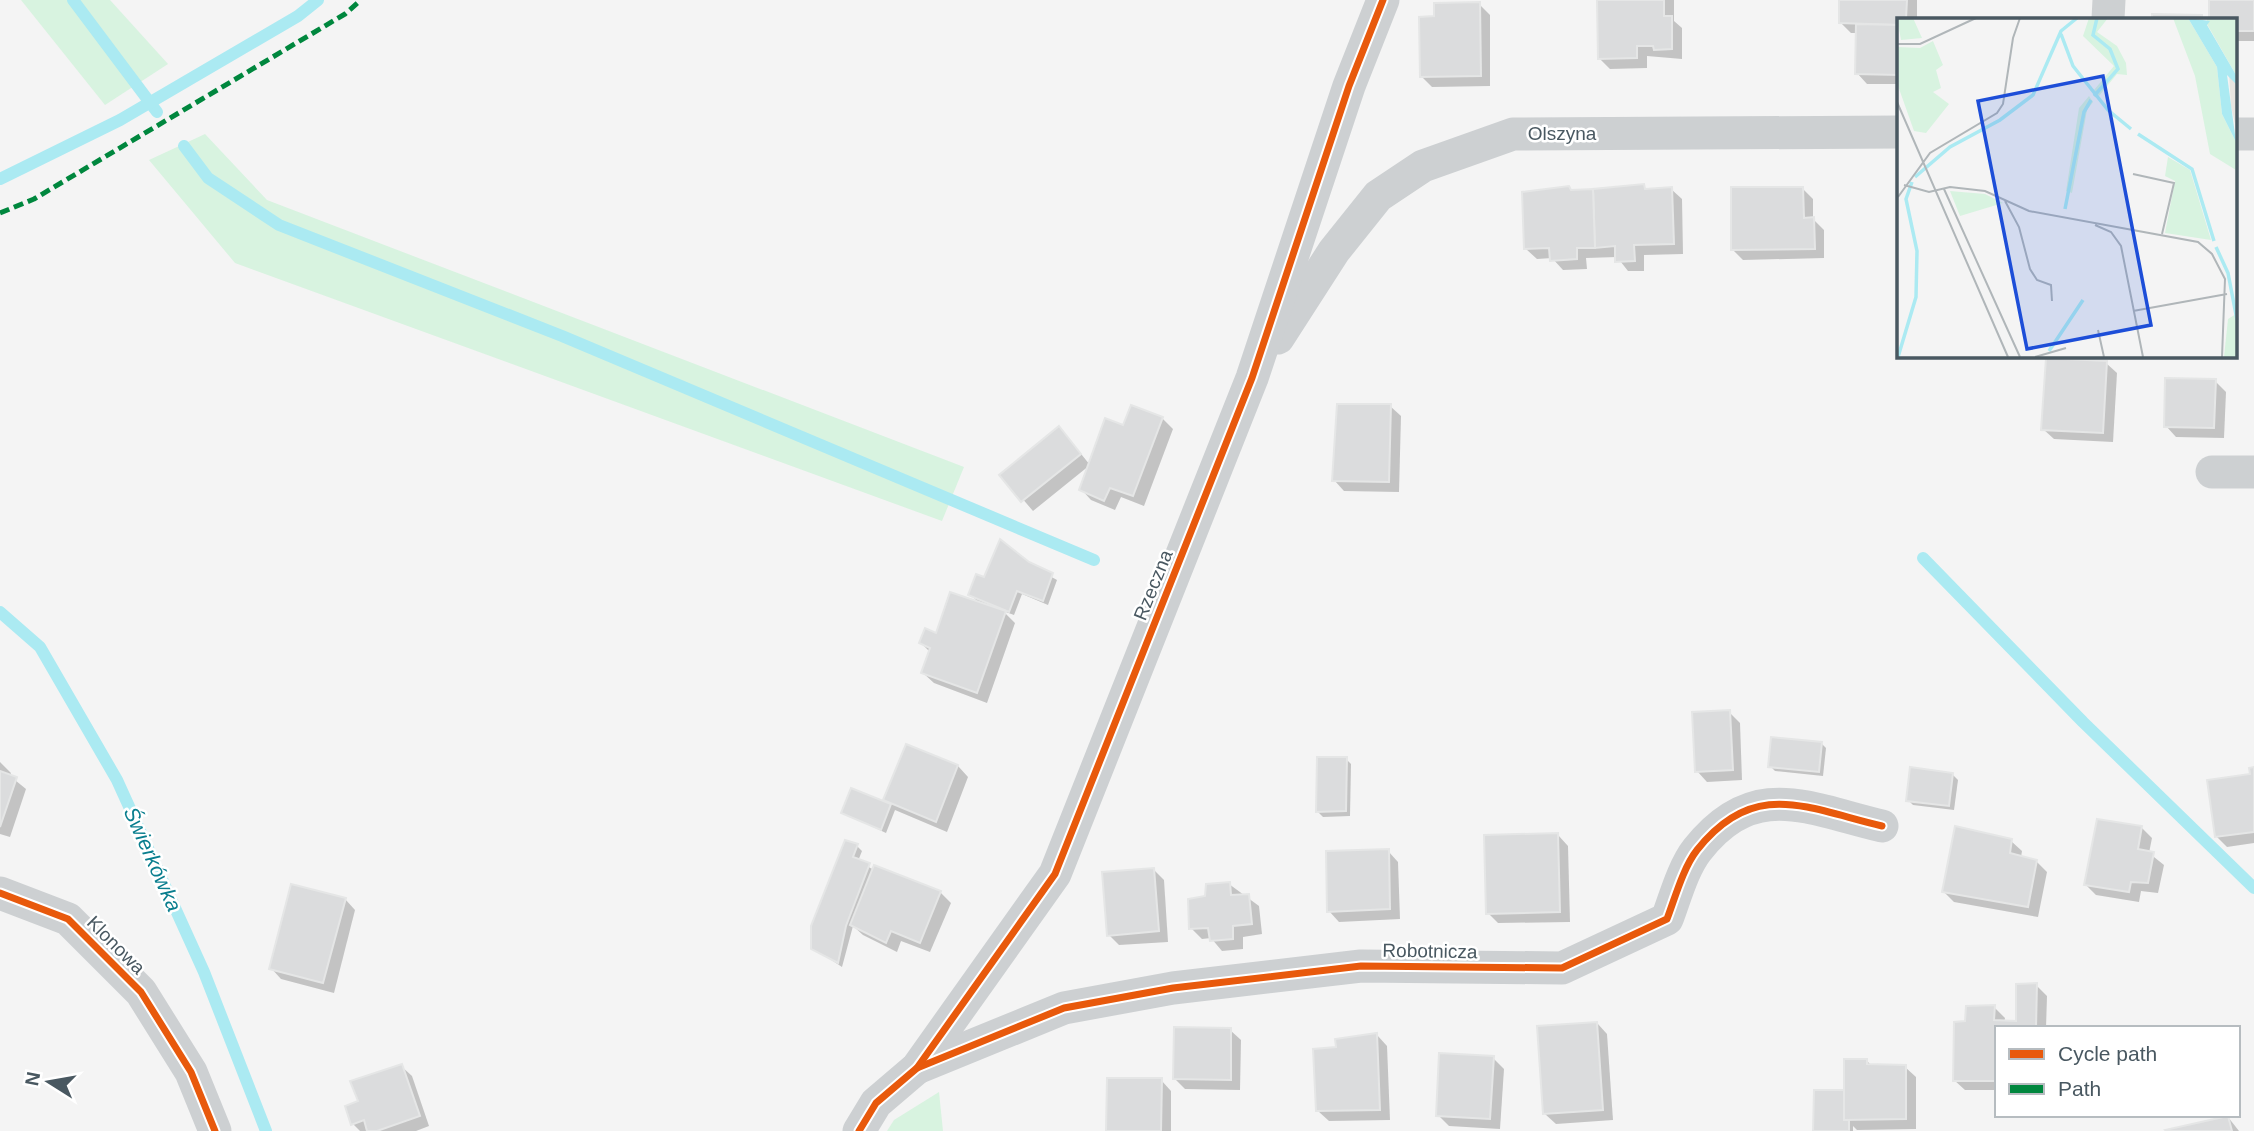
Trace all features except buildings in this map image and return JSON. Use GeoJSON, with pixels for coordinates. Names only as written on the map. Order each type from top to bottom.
{"type":"FeatureCollection","features":[{"type":"Feature","properties":{"kind":"street","name":"Rzeczna"},"geometry":{"type":"LineString","coordinates":[[859,1131],[876,1103],[917,1068],[1055,874],[1252,378],[1349,86],[1383,0]]}},
{"type":"Feature","properties":{"kind":"street"},"geometry":{"type":"LineString","coordinates":[[2108,18],[2109,0]]}},
{"type":"Feature","properties":{"kind":"street","name":"Olszyna"},"geometry":{"type":"LineString","coordinates":[[1252,378],[1334,251],[1378,197],[1423,166],[1513,134],[1897,132]]}},
{"type":"Feature","properties":{"kind":"street"},"geometry":{"type":"LineString","coordinates":[[2236,134],[2254,134]]}},
{"type":"Feature","properties":{"kind":"street"},"geometry":{"type":"LineString","coordinates":[[2212,472],[2254,472]]}},
{"type":"Feature","properties":{"kind":"street","name":"Robotnicza"},"geometry":{"type":"LineString","coordinates":[[917,1068],[1064,1008],[1173,988],[1361,965],[1562,968],[1667,919],[1696,851],[1738,811],[1776,802],[1882,826]]}},
{"type":"Feature","properties":{"kind":"street","name":"Klonowa"},"geometry":{"type":"LineString","coordinates":[[0,893],[68,919],[141,992],[191,1072],[215,1131]]}},
{"type":"Feature","properties":{"kind":"green space"},"geometry":{"type":"Polygon","coordinates":[[[21,0],[110,0],[168,64],[105,105],[21,0]]]}},
{"type":"Feature","properties":{"kind":"green space"},"geometry":{"type":"Polygon","coordinates":[[[205,134],[267,200],[964,467],[942,521],[235,263],[149,160],[205,134]]]}},
{"type":"Feature","properties":{"kind":"green space"},"geometry":{"type":"Polygon","coordinates":[[[939,1092],[943,1131],[887,1131],[894,1120],[939,1092]]]}},
{"type":"Feature","properties":{"kind":"waterway"},"geometry":{"type":"LineString","coordinates":[[73,0],[157,112]]}},
{"type":"Feature","properties":{"kind":"waterway"},"geometry":{"type":"LineString","coordinates":[[0,179],[120,120],[298,16],[318,0]]}},
{"type":"Feature","properties":{"kind":"waterway"},"geometry":{"type":"LineString","coordinates":[[184,146],[208,178],[279,225],[562,336],[1094,560]]}},
{"type":"Feature","properties":{"kind":"waterway"},"geometry":{"type":"LineString","coordinates":[[1923,558],[2083,722],[2254,888]]}},
{"type":"Feature","properties":{"kind":"waterway","name":"Świerkówka"},"geometry":{"type":"LineString","coordinates":[[0,612],[40,647],[117,780],[204,972],[266,1131]]}},
{"type":"Feature","properties":{"kind":"marked path"},"geometry":{"type":"LineString","coordinates":[[0,213],[34,199],[345,14],[361,0]]}},
{"type":"Feature","properties":{"kind":"cycle path"},"geometry":{"type":"LineString","coordinates":[[859,1131],[876,1103],[917,1068],[1055,874],[1252,378],[1349,86],[1383,0]]}},
{"type":"Feature","properties":{"kind":"cycle path"},"geometry":{"type":"LineString","coordinates":[[917,1068],[1064,1008],[1173,988],[1361,966],[1562,968],[1667,919],[1692,857],[1718,828],[1739,813],[1761,806],[1782,804],[1829,812],[1882,826]]}},
{"type":"Feature","properties":{"kind":"cycle path"},"geometry":{"type":"LineString","coordinates":[[0,893],[68,919],[141,992],[191,1072],[215,1131]]}}]}
